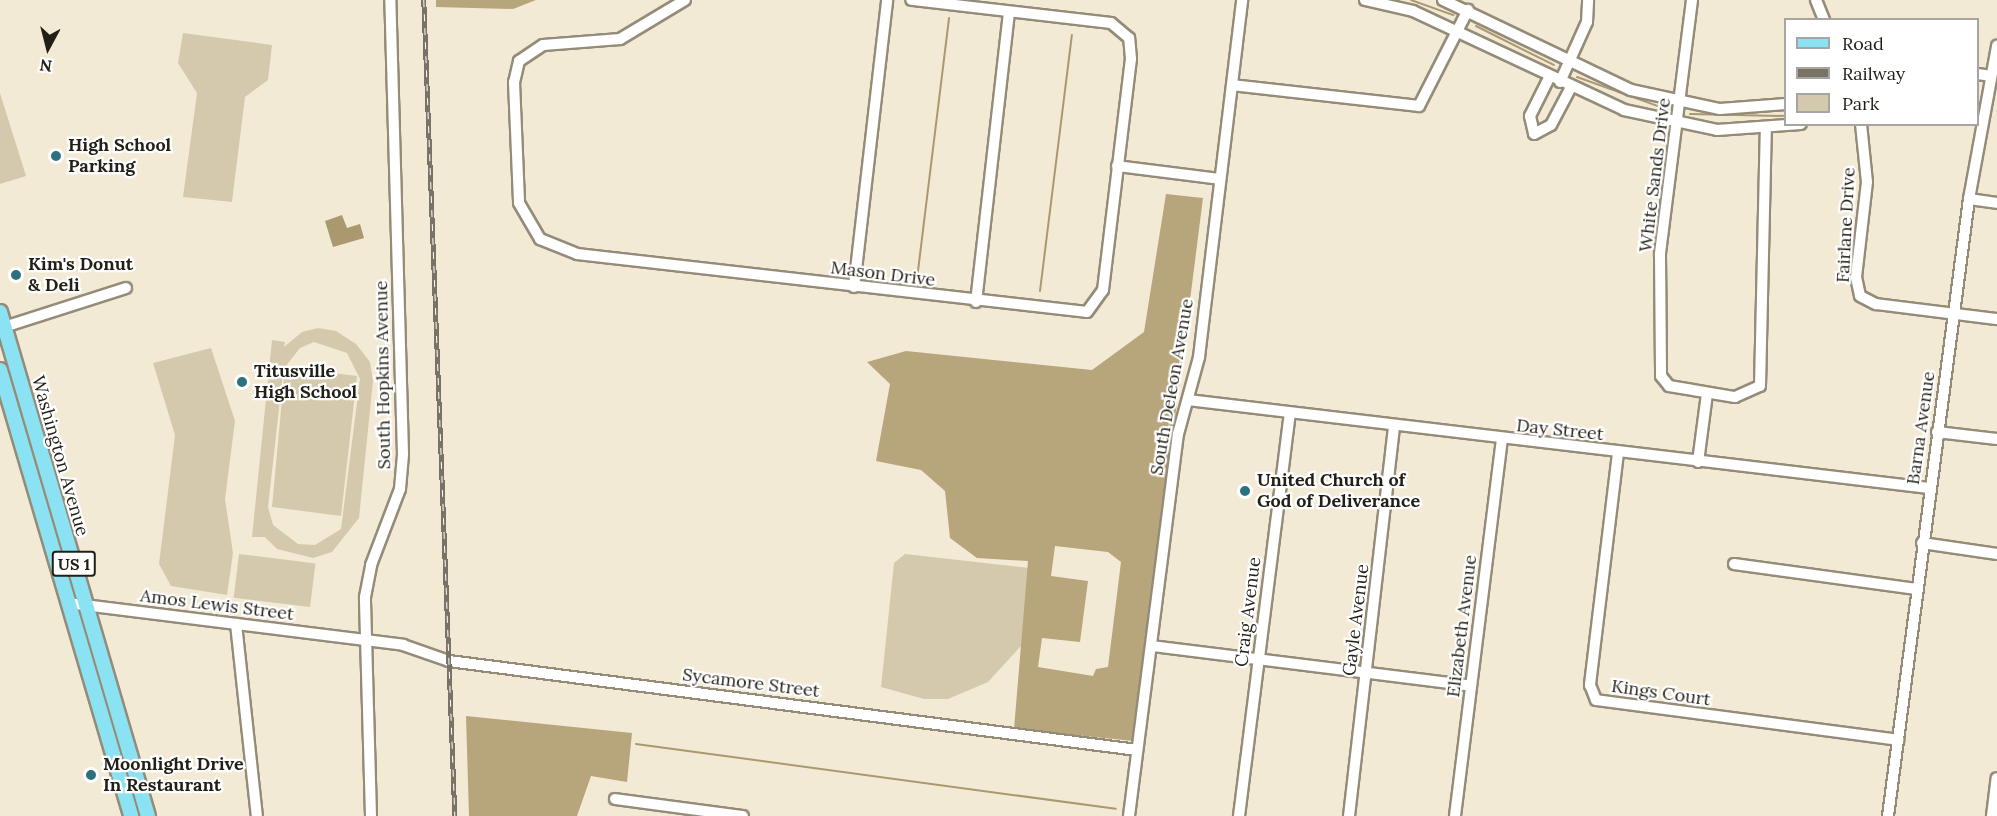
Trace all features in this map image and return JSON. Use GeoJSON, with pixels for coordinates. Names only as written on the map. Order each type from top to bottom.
{"type":"FeatureCollection","features":[{"type":"Feature","properties":{"kind":"main road","name":"Washington Avenue"},"geometry":{"type":"LineString","coordinates":[[0,312],[148,816]]}},
{"type":"Feature","properties":{"kind":"main road","name":"Washington Avenue"},"geometry":{"type":"LineString","coordinates":[[0,370],[131,816]]}},
{"type":"Feature","properties":{"kind":"main road"},"geometry":{"type":"LineString","coordinates":[[28,470],[44,464]]}},
{"type":"Feature","properties":{"kind":"main road"},"geometry":{"type":"LineString","coordinates":[[108,739],[124,735]]}},
{"type":"Feature","properties":{"kind":"street","name":"South Hopkins Avenue"},"geometry":{"type":"LineString","coordinates":[[371,816],[363,640],[371,565],[402,472],[390,0]]}},
{"type":"Feature","properties":{"kind":"street","name":"Mason Drive"},"geometry":{"type":"LineString","coordinates":[[685,0],[620,39],[543,45],[519,61],[514,82],[518,195],[528,225],[546,244],[567,253],[1075,314],[1094,307],[1103,290],[1132,54],[1125,33],[1111,23],[911,0]]}},
{"type":"Feature","properties":{"kind":"street"},"geometry":{"type":"LineString","coordinates":[[854,287],[887,0]]}},
{"type":"Feature","properties":{"kind":"street","name":"South Deleon Avenue"},"geometry":{"type":"LineString","coordinates":[[1129,816],[1178,434],[1199,357],[1242,0]]}},
{"type":"Feature","properties":{"kind":"street"},"geometry":{"type":"LineString","coordinates":[[1365,0],[1413,11],[1458,30],[1560,82],[1624,110],[1677,123],[1766,130],[1789,126]]}},
{"type":"Feature","properties":{"kind":"street"},"geometry":{"type":"LineString","coordinates":[[1443,0],[1468,10],[1570,64],[1680,103],[1720,109],[1784,104]]}},
{"type":"Feature","properties":{"kind":"street"},"geometry":{"type":"LineString","coordinates":[[1560,82],[1587,22],[1588,0]]}},
{"type":"Feature","properties":{"kind":"street","name":"White Sands Drive"},"geometry":{"type":"LineString","coordinates":[[1692,0],[1660,255],[1661,376],[1669,386],[1736,397],[1760,386],[1766,130]]}},
{"type":"Feature","properties":{"kind":"street"},"geometry":{"type":"LineString","coordinates":[[1816,0],[1823,18]]}},
{"type":"Feature","properties":{"kind":"street"},"geometry":{"type":"LineString","coordinates":[[1232,85],[1419,106],[1468,10]]}},
{"type":"Feature","properties":{"kind":"street"},"geometry":{"type":"LineString","coordinates":[[976,302],[1009,13]]}},
{"type":"Feature","properties":{"kind":"street","name":"Barna Avenue"},"geometry":{"type":"LineString","coordinates":[[1979,123],[1982,100],[1992,83],[1997,46]]}},
{"type":"Feature","properties":{"kind":"street"},"geometry":{"type":"LineString","coordinates":[[1979,75],[1992,83]]}},
{"type":"Feature","properties":{"kind":"street"},"geometry":{"type":"LineString","coordinates":[[1550,76],[1530,116],[1534,134],[1551,125],[1571,87]]}},
{"type":"Feature","properties":{"kind":"street","name":"Fairlane Drive"},"geometry":{"type":"LineString","coordinates":[[1861,126],[1867,182],[1856,277],[1860,296],[1876,304],[1997,319]]}},
{"type":"Feature","properties":{"kind":"street","name":"Barna Avenue"},"geometry":{"type":"LineString","coordinates":[[1888,816],[1929,488],[1955,314],[1979,126]]}},
{"type":"Feature","properties":{"kind":"street"},"geometry":{"type":"LineString","coordinates":[[1117,166],[1220,178]]}},
{"type":"Feature","properties":{"kind":"street"},"geometry":{"type":"LineString","coordinates":[[1969,199],[1997,203]]}},
{"type":"Feature","properties":{"kind":"street"},"geometry":{"type":"LineString","coordinates":[[2,325],[126,288]]}},
{"type":"Feature","properties":{"kind":"street"},"geometry":{"type":"LineString","coordinates":[[1698,462],[1707,394]]}},
{"type":"Feature","properties":{"kind":"street","name":"Day Street"},"geometry":{"type":"LineString","coordinates":[[1188,400],[1502,441],[1929,488]]}},
{"type":"Feature","properties":{"kind":"street","name":"Craig Avenue"},"geometry":{"type":"LineString","coordinates":[[1239,816],[1290,413]]}},
{"type":"Feature","properties":{"kind":"street","name":"Gayle Avenue"},"geometry":{"type":"LineString","coordinates":[[1349,816],[1394,427]]}},
{"type":"Feature","properties":{"kind":"street"},"geometry":{"type":"LineString","coordinates":[[1937,432],[1997,439]]}},
{"type":"Feature","properties":{"kind":"street","name":"Elizabeth Avenue"},"geometry":{"type":"LineString","coordinates":[[1455,816],[1502,441]]}},
{"type":"Feature","properties":{"kind":"street","name":"Kings Court"},"geometry":{"type":"LineString","coordinates":[[1618,453],[1590,685],[1596,700],[1898,740]]}},
{"type":"Feature","properties":{"kind":"street"},"geometry":{"type":"LineString","coordinates":[[1922,543],[1997,554]]}},
{"type":"Feature","properties":{"kind":"street"},"geometry":{"type":"LineString","coordinates":[[1734,564],[1916,589]]}},
{"type":"Feature","properties":{"kind":"street","name":"Amos Lewis Street"},"geometry":{"type":"LineString","coordinates":[[68,603],[363,640]]}},
{"type":"Feature","properties":{"kind":"street"},"geometry":{"type":"LineString","coordinates":[[236,624],[257,816]]}},
{"type":"Feature","properties":{"kind":"street","name":"Sycamore Street"},"geometry":{"type":"LineString","coordinates":[[363,640],[404,645],[449,661],[1137,750]]}},
{"type":"Feature","properties":{"kind":"street"},"geometry":{"type":"LineString","coordinates":[[1152,645],[1471,686]]}},
{"type":"Feature","properties":{"kind":"street"},"geometry":{"type":"LineString","coordinates":[[1992,816],[1997,778]]}},
{"type":"Feature","properties":{"kind":"street"},"geometry":{"type":"LineString","coordinates":[[615,799],[661,811],[743,816]]}},
{"type":"Feature","properties":{"kind":"green space"},"geometry":{"type":"Polygon","coordinates":[[[183,33],[272,45],[268,80],[245,97],[232,202],[183,197],[197,93],[178,63],[183,33]]]}},
{"type":"Feature","properties":{"kind":"green space"},"geometry":{"type":"Polygon","coordinates":[[[0,93],[26,176],[0,184],[0,93]]]}},
{"type":"Feature","properties":{"kind":"green space"},"geometry":{"type":"Polygon","coordinates":[[[318,328],[336,331],[356,344],[370,362],[373,381],[359,518],[332,552],[313,558],[277,549],[265,537],[252,537],[272,340],[285,342],[284,347],[302,332],[318,328]],[[314,342],[300,348],[283,373],[268,507],[273,525],[298,544],[315,545],[341,529],[360,379],[347,353],[314,342]]]}},
{"type":"Feature","properties":{"kind":"green space"},"geometry":{"type":"Polygon","coordinates":[[[211,348],[235,421],[225,499],[233,553],[227,595],[171,586],[159,564],[175,435],[153,363],[211,348]]]}},
{"type":"Feature","properties":{"kind":"green space"},"geometry":{"type":"Polygon","coordinates":[[[285,367],[357,376],[341,516],[272,507],[285,367]]]}},
{"type":"Feature","properties":{"kind":"green space"},"geometry":{"type":"Polygon","coordinates":[[[239,554],[315,563],[310,607],[234,598],[239,554]]]}},
{"type":"Feature","properties":{"kind":"green space"},"geometry":{"type":"Polygon","coordinates":[[[905,554],[1029,568],[1021,646],[988,682],[948,699],[924,699],[881,687],[894,563],[905,554]]]}},
{"type":"Feature","properties":{"kind":"shaded area"},"geometry":{"type":"Polygon","coordinates":[[[436,0],[536,0],[513,9],[436,7],[436,0]]]}},
{"type":"Feature","properties":{"kind":"shaded area"},"geometry":{"type":"Polygon","coordinates":[[[1166,194],[1203,198],[1134,741],[1014,729],[1028,561],[977,558],[950,538],[945,491],[921,470],[876,461],[890,384],[867,362],[906,351],[1092,370],[1144,332],[1166,194]],[[1055,546],[1051,576],[1088,581],[1080,642],[1042,638],[1038,667],[1093,676],[1096,669],[1108,667],[1121,562],[1108,552],[1055,546]]]}},
{"type":"Feature","properties":{"kind":"shaded area"},"geometry":{"type":"Polygon","coordinates":[[[342,215],[347,228],[360,224],[364,238],[333,247],[325,221],[342,215]]]}},
{"type":"Feature","properties":{"kind":"shaded area"},"geometry":{"type":"Polygon","coordinates":[[[466,716],[632,733],[627,782],[591,776],[577,816],[469,816],[466,716]]]}},
{"type":"Feature","properties":{"kind":"waterway"},"geometry":{"type":"LineString","coordinates":[[1411,0],[1453,15]]}},
{"type":"Feature","properties":{"kind":"waterway"},"geometry":{"type":"LineString","coordinates":[[917,279],[949,18]]}},
{"type":"Feature","properties":{"kind":"waterway"},"geometry":{"type":"LineString","coordinates":[[1476,26],[1554,65]]}},
{"type":"Feature","properties":{"kind":"waterway"},"geometry":{"type":"LineString","coordinates":[[1040,291],[1072,35]]}},
{"type":"Feature","properties":{"kind":"waterway"},"geometry":{"type":"LineString","coordinates":[[1577,77],[1666,109]]}},
{"type":"Feature","properties":{"kind":"waterway"},"geometry":{"type":"LineString","coordinates":[[1690,114],[1784,116]]}},
{"type":"Feature","properties":{"kind":"waterway"},"geometry":{"type":"LineString","coordinates":[[636,744],[1116,809]]}},
{"type":"Feature","properties":{"kind":"railway"},"geometry":{"type":"LineString","coordinates":[[424,0],[455,816]]}},
{"type":"Feature","properties":{"kind":"place","name":"High School Parking"},"geometry":{"type":"Point","coordinates":[56,156]}},
{"type":"Feature","properties":{"kind":"place","name":"Kim's Donut & Deli"},"geometry":{"type":"Point","coordinates":[16,275]}},
{"type":"Feature","properties":{"kind":"place","name":"Titusville High School"},"geometry":{"type":"Point","coordinates":[242,382]}},
{"type":"Feature","properties":{"kind":"place","name":"United Church of God of Deliverance"},"geometry":{"type":"Point","coordinates":[1245,491]}},
{"type":"Feature","properties":{"kind":"place","name":"Moonlight Drive In Restaurant"},"geometry":{"type":"Point","coordinates":[91,775]}}]}
